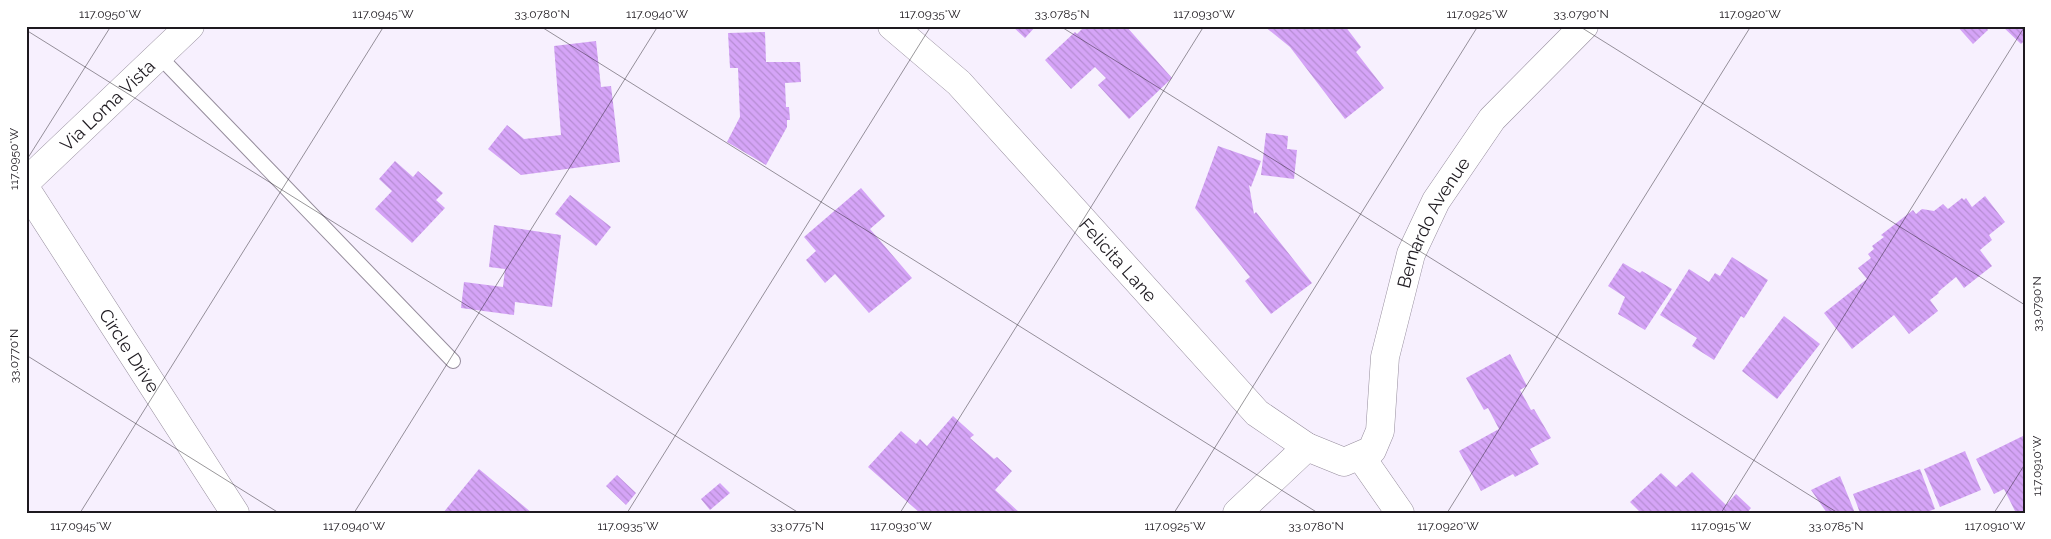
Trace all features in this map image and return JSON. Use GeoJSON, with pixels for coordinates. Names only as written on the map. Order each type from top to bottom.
{"type":"FeatureCollection","features":[{"type":"Feature","properties":{"kind":"street","name":"Via Loma Vista"},"geometry":{"type":"LineString","coordinates":[[26,182],[190,26]]}},
{"type":"Feature","properties":{"kind":"street","name":"Felicita Lane"},"geometry":{"type":"LineString","coordinates":[[892,26],[959,83],[1257,414],[1307,447],[1344,462],[1362,456]]}},
{"type":"Feature","properties":{"kind":"street","name":"Bernardo Avenue"},"geometry":{"type":"LineString","coordinates":[[1362,456],[1372,450],[1380,431],[1384,357],[1411,254],[1436,200],[1492,119],[1584,26]]}},
{"type":"Feature","properties":{"kind":"street","name":"Circle Drive"},"geometry":{"type":"LineString","coordinates":[[26,189],[235,513]]}},
{"type":"Feature","properties":{"kind":"street"},"geometry":{"type":"LineString","coordinates":[[1237,513],[1307,447]]}},
{"type":"Feature","properties":{"kind":"street"},"geometry":{"type":"LineString","coordinates":[[1362,456],[1400,513]]}},
{"type":"Feature","properties":{"kind":"lane"},"geometry":{"type":"LineString","coordinates":[[159,56],[453,361]]}},
{"type":"Feature","properties":{"kind":"building"},"geometry":{"type":"Polygon","coordinates":[[[1012,26],[1036,26],[1025,38],[1012,26]]]}},
{"type":"Feature","properties":{"kind":"building"},"geometry":{"type":"Polygon","coordinates":[[[1085,26],[1126,26],[1172,78],[1129,119],[1098,85],[1106,78],[1095,67],[1071,89],[1045,60],[1075,32],[1077,34],[1085,26]]]}},
{"type":"Feature","properties":{"kind":"building"},"geometry":{"type":"Polygon","coordinates":[[[1264,26],[1333,26],[1335,29],[1345,26],[1361,47],[1356,52],[1384,88],[1345,119],[1290,47],[1264,26]]]}},
{"type":"Feature","properties":{"kind":"building"},"geometry":{"type":"Polygon","coordinates":[[[1957,26],[1985,26],[1988,30],[1973,44],[1957,26]]]}},
{"type":"Feature","properties":{"kind":"building"},"geometry":{"type":"Polygon","coordinates":[[[2002,26],[2025,26],[2025,40],[2021,44],[2002,26]]]}},
{"type":"Feature","properties":{"kind":"building"},"geometry":{"type":"Polygon","coordinates":[[[765,32],[766,62],[800,62],[801,82],[785,83],[786,107],[789,107],[790,120],[787,120],[787,127],[766,165],[727,142],[740,117],[738,68],[730,68],[728,33],[765,32]]]}},
{"type":"Feature","properties":{"kind":"building"},"geometry":{"type":"Polygon","coordinates":[[[596,41],[601,87],[611,86],[620,162],[521,175],[488,149],[507,125],[524,139],[561,135],[554,46],[596,41]]]}},
{"type":"Feature","properties":{"kind":"building"},"geometry":{"type":"Polygon","coordinates":[[[1266,133],[1288,136],[1287,149],[1297,150],[1294,179],[1261,175],[1266,133]]]}},
{"type":"Feature","properties":{"kind":"building"},"geometry":{"type":"Polygon","coordinates":[[[1218,146],[1261,161],[1251,187],[1249,185],[1254,214],[1256,212],[1312,283],[1271,314],[1245,281],[1250,277],[1195,208],[1218,146]]]}},
{"type":"Feature","properties":{"kind":"building"},"geometry":{"type":"Polygon","coordinates":[[[395,161],[413,177],[418,171],[443,193],[436,200],[445,208],[412,243],[375,209],[392,191],[379,179],[395,161]]]}},
{"type":"Feature","properties":{"kind":"building"},"geometry":{"type":"Polygon","coordinates":[[[861,188],[885,216],[870,229],[912,278],[869,313],[835,274],[825,283],[806,260],[816,251],[804,237],[861,188]]]}},
{"type":"Feature","properties":{"kind":"building"},"geometry":{"type":"Polygon","coordinates":[[[570,195],[611,227],[596,246],[555,214],[570,195]]]}},
{"type":"Feature","properties":{"kind":"building"},"geometry":{"type":"Polygon","coordinates":[[[1985,196],[2005,222],[1989,235],[1992,240],[1980,250],[1992,266],[1964,288],[1956,277],[1930,300],[1938,311],[1909,334],[1894,315],[1852,349],[1824,313],[1867,279],[1858,268],[1871,258],[1868,254],[1874,249],[1872,246],[1884,237],[1881,235],[1913,210],[1916,214],[1922,209],[1934,211],[1943,204],[1948,209],[1962,198],[1964,200],[1966,198],[1972,207],[1985,196]]]}},
{"type":"Feature","properties":{"kind":"building"},"geometry":{"type":"Polygon","coordinates":[[[494,225],[561,235],[552,307],[515,302],[514,315],[461,308],[464,282],[503,287],[505,269],[489,267],[494,225]]]}},
{"type":"Feature","properties":{"kind":"building"},"geometry":{"type":"Polygon","coordinates":[[[1732,257],[1768,280],[1744,318],[1741,316],[1714,360],[1692,346],[1697,338],[1660,315],[1689,269],[1709,282],[1715,273],[1720,276],[1732,257]]]}},
{"type":"Feature","properties":{"kind":"building"},"geometry":{"type":"Polygon","coordinates":[[[1623,263],[1640,273],[1642,271],[1672,289],[1645,330],[1618,314],[1625,297],[1608,286],[1623,263]]]}},
{"type":"Feature","properties":{"kind":"building"},"geometry":{"type":"Polygon","coordinates":[[[1784,316],[1820,344],[1777,399],[1742,371],[1784,316]]]}},
{"type":"Feature","properties":{"kind":"building"},"geometry":{"type":"Polygon","coordinates":[[[1510,354],[1527,386],[1520,390],[1531,410],[1534,409],[1551,438],[1530,449],[1539,464],[1515,477],[1513,474],[1481,491],[1459,451],[1499,429],[1488,408],[1484,410],[1466,378],[1510,354]]]}},
{"type":"Feature","properties":{"kind":"building"},"geometry":{"type":"Polygon","coordinates":[[[953,416],[974,435],[970,438],[994,459],[997,457],[1012,471],[995,490],[1020,513],[920,513],[868,467],[901,431],[916,444],[920,439],[927,446],[953,416]]]}},
{"type":"Feature","properties":{"kind":"building"},"geometry":{"type":"Polygon","coordinates":[[[2025,435],[2025,513],[2016,513],[2004,489],[1994,494],[1976,459],[2025,435]]]}},
{"type":"Feature","properties":{"kind":"building"},"geometry":{"type":"Polygon","coordinates":[[[1965,451],[1981,490],[1940,507],[1924,469],[1965,451]]]}},
{"type":"Feature","properties":{"kind":"building"},"geometry":{"type":"Polygon","coordinates":[[[479,469],[532,513],[443,513],[479,469]]]}},
{"type":"Feature","properties":{"kind":"building"},"geometry":{"type":"Polygon","coordinates":[[[1920,469],[1935,509],[1924,513],[1860,513],[1853,494],[1920,469]]]}},
{"type":"Feature","properties":{"kind":"building"},"geometry":{"type":"Polygon","coordinates":[[[1692,472],[1726,505],[1736,494],[1751,508],[1747,513],[1641,513],[1630,502],[1661,473],[1676,487],[1692,472]]]}},
{"type":"Feature","properties":{"kind":"building"},"geometry":{"type":"Polygon","coordinates":[[[617,475],[636,493],[626,505],[606,486],[617,475]]]}},
{"type":"Feature","properties":{"kind":"building"},"geometry":{"type":"Polygon","coordinates":[[[1840,476],[1855,513],[1827,513],[1811,490],[1840,476]]]}},
{"type":"Feature","properties":{"kind":"building"},"geometry":{"type":"Polygon","coordinates":[[[720,483],[730,493],[710,510],[701,499],[720,483]]]}}]}
